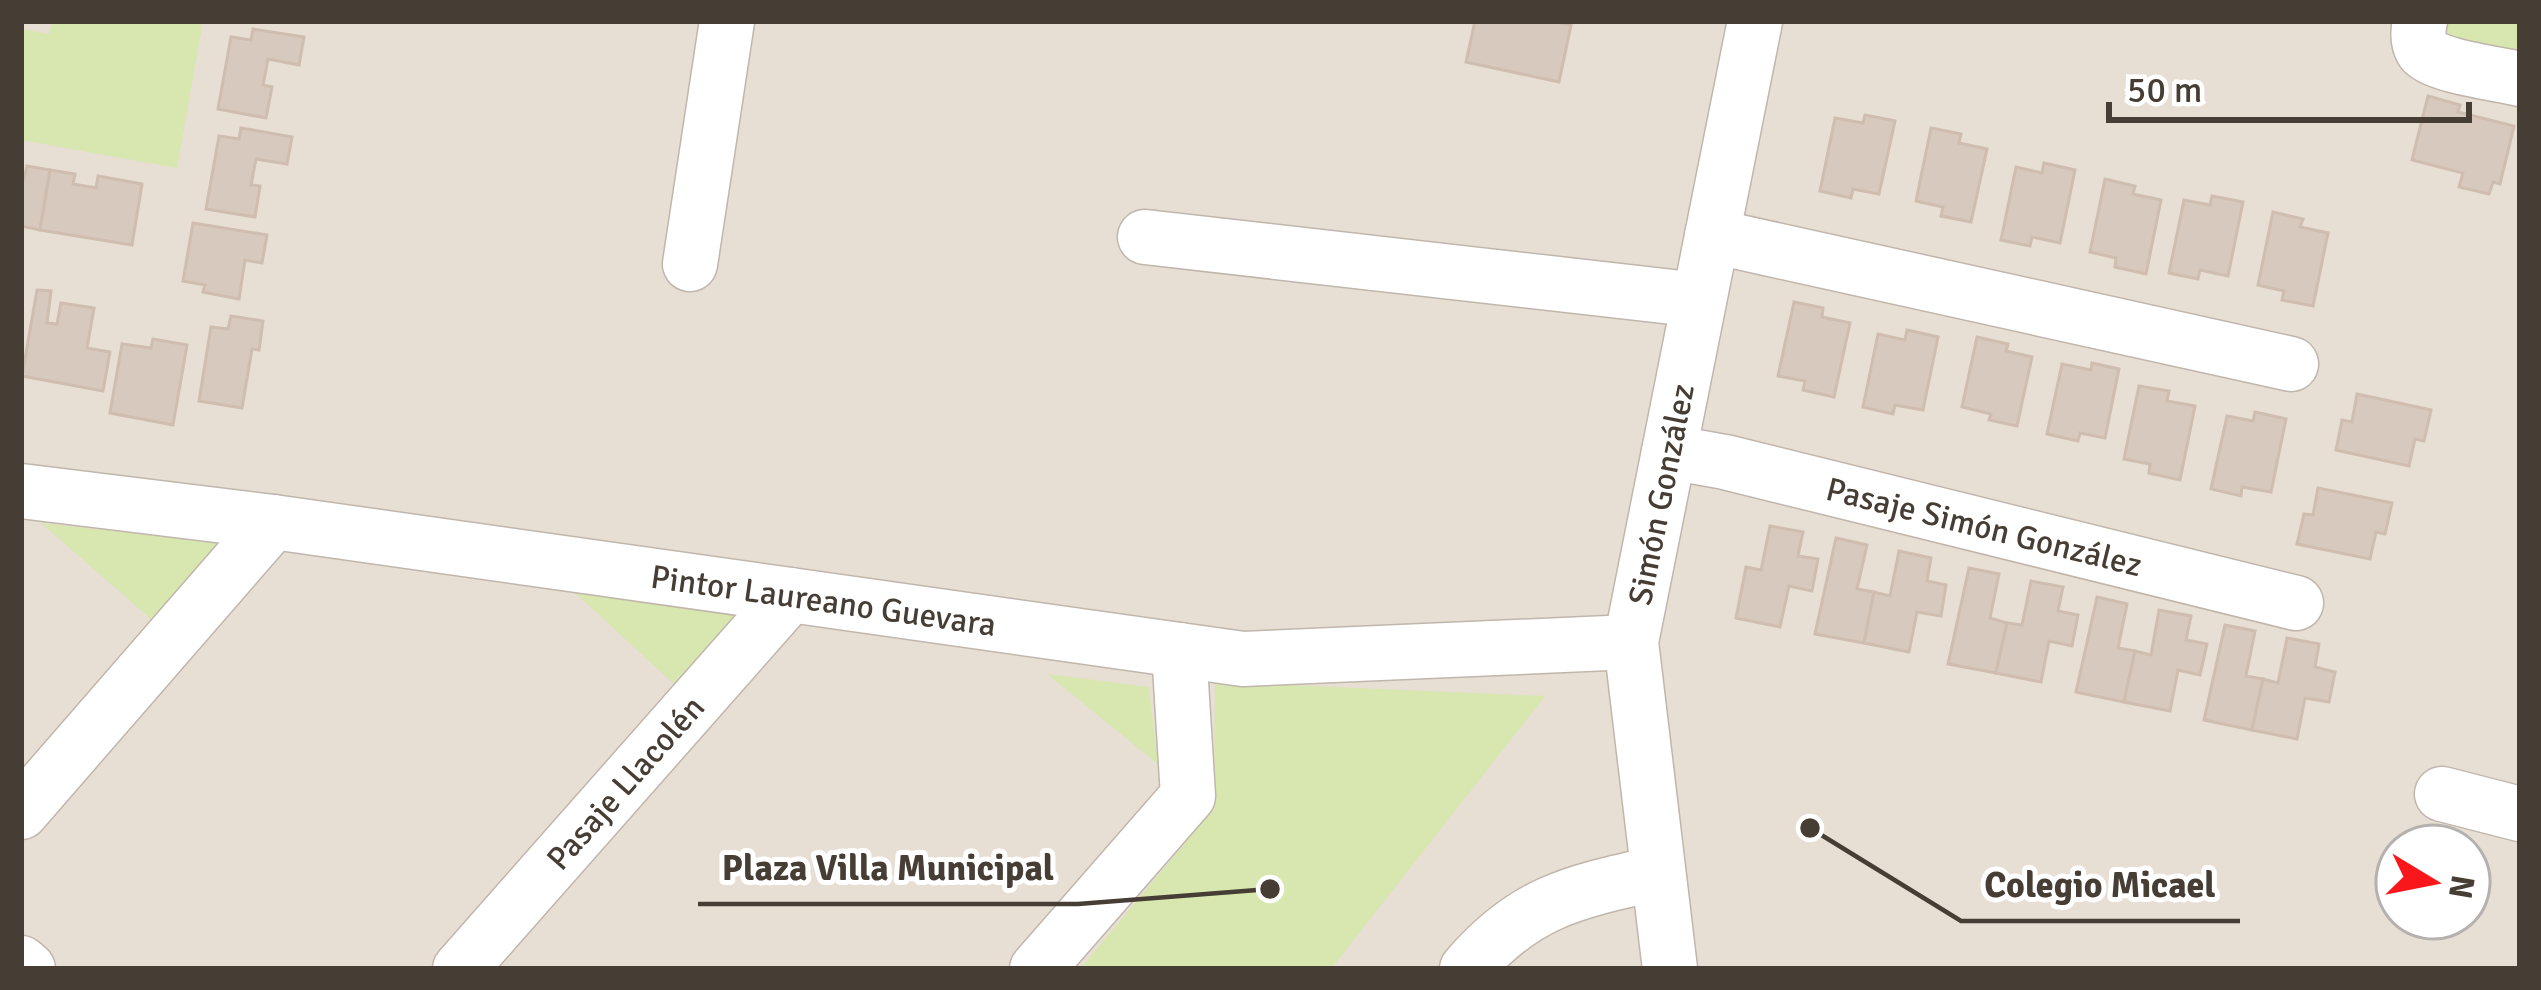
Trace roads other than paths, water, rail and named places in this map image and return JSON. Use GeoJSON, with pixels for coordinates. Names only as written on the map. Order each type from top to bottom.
{"type":"FeatureCollection","features":[{"type":"Feature","properties":{"kind":"street"},"geometry":{"type":"LineString","coordinates":[[689,263],[727,21]]}},
{"type":"Feature","properties":{"kind":"street"},"geometry":{"type":"LineString","coordinates":[[2420,21],[2423,51],[2436,60],[2520,79]]}},
{"type":"Feature","properties":{"kind":"street","name":"Simón González"},"geometry":{"type":"LineString","coordinates":[[1670,969],[1631,642],[1712,236],[1740,24]]}},
{"type":"Feature","properties":{"kind":"street"},"geometry":{"type":"LineString","coordinates":[[1712,236],[2291,364]]}},
{"type":"Feature","properties":{"kind":"street"},"geometry":{"type":"LineString","coordinates":[[1145,238],[1699,301]]}},
{"type":"Feature","properties":{"kind":"street","name":"Pasaje Simón González"},"geometry":{"type":"LineString","coordinates":[[1669,452],[2296,603]]}},
{"type":"Feature","properties":{"kind":"street","name":"Pintor Laureano Guevara"},"geometry":{"type":"LineString","coordinates":[[21,491],[273,522],[1243,659],[1631,642]]}},
{"type":"Feature","properties":{"kind":"street"},"geometry":{"type":"LineString","coordinates":[[21,812],[273,522]]}},
{"type":"Feature","properties":{"kind":"street","name":"Pasaje Llacolén"},"geometry":{"type":"LineString","coordinates":[[460,969],[790,595]]}},
{"type":"Feature","properties":{"kind":"street"},"geometry":{"type":"LineString","coordinates":[[1036,969],[1188,796],[1179,650]]}},
{"type":"Feature","properties":{"kind":"street"},"geometry":{"type":"LineString","coordinates":[[2442,794],[2520,814]]}},
{"type":"Feature","properties":{"kind":"street"},"geometry":{"type":"LineString","coordinates":[[1467,969],[1507,928],[1532,911],[1566,895],[1658,873]]}},
{"type":"Feature","properties":{"kind":"street"},"geometry":{"type":"LineString","coordinates":[[21,963],[28,969]]}},
{"type":"Feature","properties":{"kind":"place","name":"Colegio Micael"},"geometry":{"type":"Point","coordinates":[1810,828]}},
{"type":"Feature","properties":{"kind":"place","name":"Plaza Villa Municipal"},"geometry":{"type":"Point","coordinates":[1270,889]}}]}
